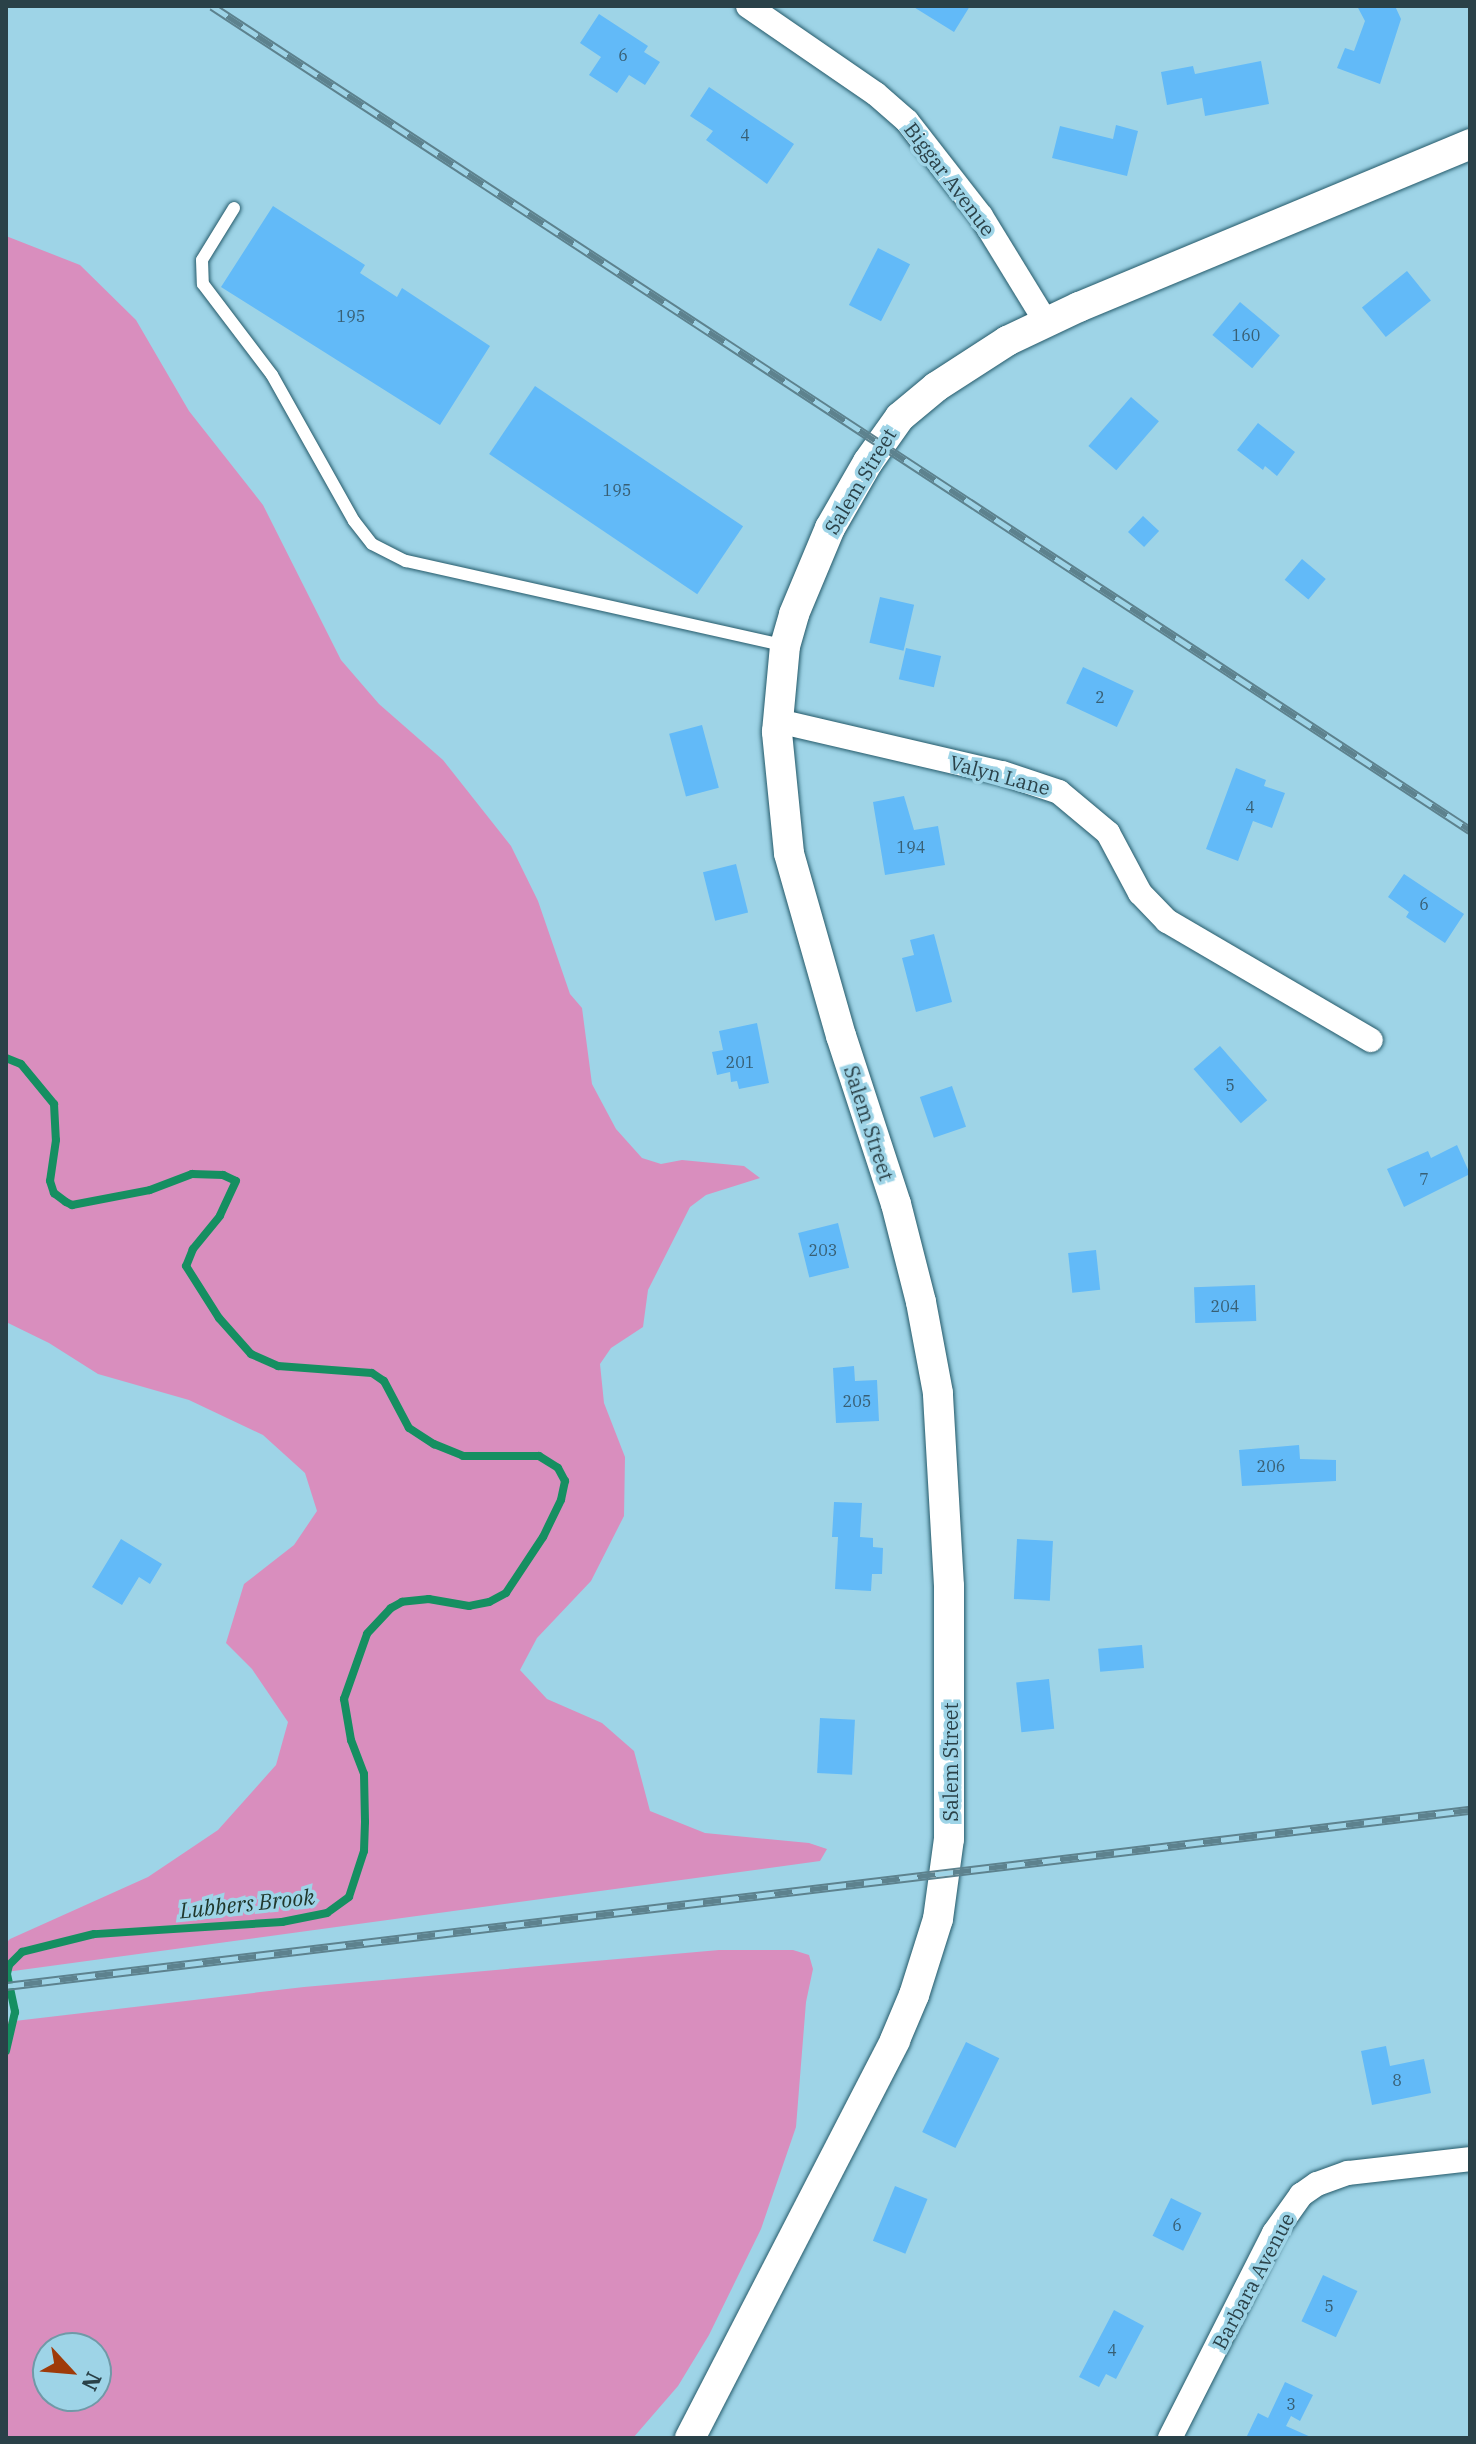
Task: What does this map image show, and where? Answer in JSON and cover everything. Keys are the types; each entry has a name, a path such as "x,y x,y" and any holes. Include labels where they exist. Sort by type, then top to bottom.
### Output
{"street":[{"name":"Biggar Avenue","path":"748,6 876,94 907,121 981,216 1046,322"},
{"name":"Salem Street","path":"690,2438 895,2040 914,1995 938,1919 949,1839 949,1586 938,1393 921,1302 896,1204 799,895 784,815 778,721 785,646 805,583 830,528 891,428 936,387 1007,341 1046,322 1470,144"},
{"name":"Valyn Lane","path":"778,721 1002,773 1059,792 1079,804 1108,833 1140,893 1167,921 1371,1040"},
{"name":"Barbara Avenue","path":"1170,2438 1274,2233 1301,2195 1348,2173 1470,2159"}],"lane":[{"path":"234,208 202,260 203,284 272,375 354,521 372,544 406,561 785,646"}],"shaded area":[{"path":"6,236 80,265 136,320 189,411 263,505 341,660 379,704 443,760 511,846 538,901 570,994 582,1008 592,1084 616,1129 642,1158 661,1164 682,1160 744,1166 760,1178 706,1195 690,1207 648,1290 643,1327 611,1348 600,1364 604,1403 625,1457 624,1516 591,1581 537,1638 520,1670 547,1699 602,1723 634,1751 650,1811 705,1833 809,1843 827,1849 820,1861 6,1972 6,1943 10,1939 148,1877 218,1830 276,1765 288,1722 252,1669 226,1643 244,1584 294,1545 317,1511 305,1473 263,1435 189,1400 98,1374 49,1343 6,1322"},
{"path":"719,1950 793,1950 809,1955 813,1969 806,2002 796,2127 761,2229 709,2335 678,2386 633,2438 6,2438 6,2022 304,1987"}],"building":[{"path":"912,6 970,6 954,32"},
{"path":"1357,6 1395,6 1401,19 1380,84 1337,68 1345,48 1354,51 1365,21"},
{"path":"599,14 648,46 644,52 660,62 645,85 629,75 617,93 589,75 601,57 580,43"},
{"path":"1261,61 1269,104 1205,116 1202,98 1167,105 1161,72 1193,66 1195,74"},
{"path":"709,87 794,144 767,184 706,140 713,131 690,116"},
{"path":"1116,125 1138,131 1127,176 1052,158 1060,126 1113,139"},
{"path":"273,206 365,265 360,273 397,297 402,288 490,346 440,425 221,287"},
{"path":"878,248 910,264 881,321 849,305"},
{"path":"1407,271 1431,301 1386,337 1362,308"},
{"path":"1240,302 1280,335 1252,368 1212,335"},
{"path":"535,386 743,526 697,594 489,454"},
{"path":"1131,397 1159,421 1116,470 1088,446"},
{"path":"1258,423 1295,452 1277,476 1265,466 1263,470 1237,450"},
{"path":"1143,516 1159,531 1144,547 1128,532"},
{"path":"1302,559 1326,579 1308,600 1285,580"},
{"path":"880,597 914,605 904,651 869,643"},
{"path":"906,648 941,656 934,687 899,679"},
{"path":"1083,667 1134,691 1117,727 1066,703"},
{"path":"702,725 719,788 686,797 669,734"},
{"path":"1236,768 1266,780 1264,786 1285,793 1272,828 1253,821 1238,861 1206,849"},
{"path":"904,796 914,830 938,826 945,865 885,875 873,802"},
{"path":"736,864 748,913 715,921 703,872"},
{"path":"1404,874 1464,914 1445,943 1406,917 1409,912 1388,897"},
{"path":"934,934 952,1002 916,1012 902,958 914,955 910,940"},
{"path":"757,1023 769,1083 739,1089 737,1081 731,1082 730,1072 717,1075 712,1052 723,1050 719,1031"},
{"path":"1220,1046 1267,1100 1241,1123 1194,1069"},
{"path":"952,1086 966,1127 934,1138 920,1097"},
{"path":"1457,1145 1470,1174 1404,1207 1387,1169 1428,1151 1431,1158"},
{"path":"838,1223 849,1268 809,1278 798,1233"},
{"path":"1096,1250 1100,1290 1072,1293 1068,1253"},
{"path":"1255,1285 1256,1321 1195,1323 1194,1287"},
{"path":"854,1366 855,1381 877,1380 879,1421 836,1423 833,1368"},
{"path":"1299,1445 1300,1459 1336,1460 1336,1481 1242,1486 1239,1450"},
{"path":"834,1502 862,1503 860,1537 873,1538 873,1547 883,1548 882,1574 872,1574 871,1591 835,1589 838,1537 832,1537"},
{"path":"121,1539 162,1564 150,1584 139,1577 122,1605 92,1587"},
{"path":"1017,1539 1053,1541 1050,1601 1014,1599"},
{"path":"1142,1645 1144,1668 1100,1672 1098,1649"},
{"path":"1049,1679 1054,1729 1021,1732 1016,1682"},
{"path":"820,1718 855,1720 852,1775 817,1773"},
{"path":"966,2042 999,2058 955,2148 922,2132"},
{"path":"1386,2046 1390,2066 1424,2059 1431,2093 1372,2105 1361,2051"},
{"path":"895,2186 927,2199 905,2254 873,2241"},
{"path":"1171,2198 1202,2213 1183,2251 1153,2236"},
{"path":"1323,2275 1357,2291 1336,2337 1301,2321"},
{"path":"1114,2310 1144,2326 1116,2379 1106,2374 1099,2387 1079,2377"},
{"path":"1285,2382 1313,2395 1300,2421 1291,2416 1286,2426 1313,2438 1246,2438 1258,2413 1268,2418"}],"waterway":[{"name":"Lubbers Brook","path":"6,1058 21,1064 54,1104 56,1140 50,1181 54,1193 66,1202 72,1205 150,1190 192,1174 223,1175 236,1181 220,1216 193,1249 186,1266 219,1318 251,1354 278,1366 372,1373 384,1381 409,1428 434,1444 463,1456 539,1456 558,1468 565,1481 561,1500 543,1537 506,1593 489,1602 469,1606 429,1599 402,1602 391,1608 367,1634 344,1699 351,1740 364,1774 364,1851 349,1897 327,1913 282,1922 94,1934 22,1952 9,1965 7,1974 15,2012 6,2051"}],"railway":[{"path":"212,6 1470,830"},
{"path":"6,1986 1470,1810"}]}
